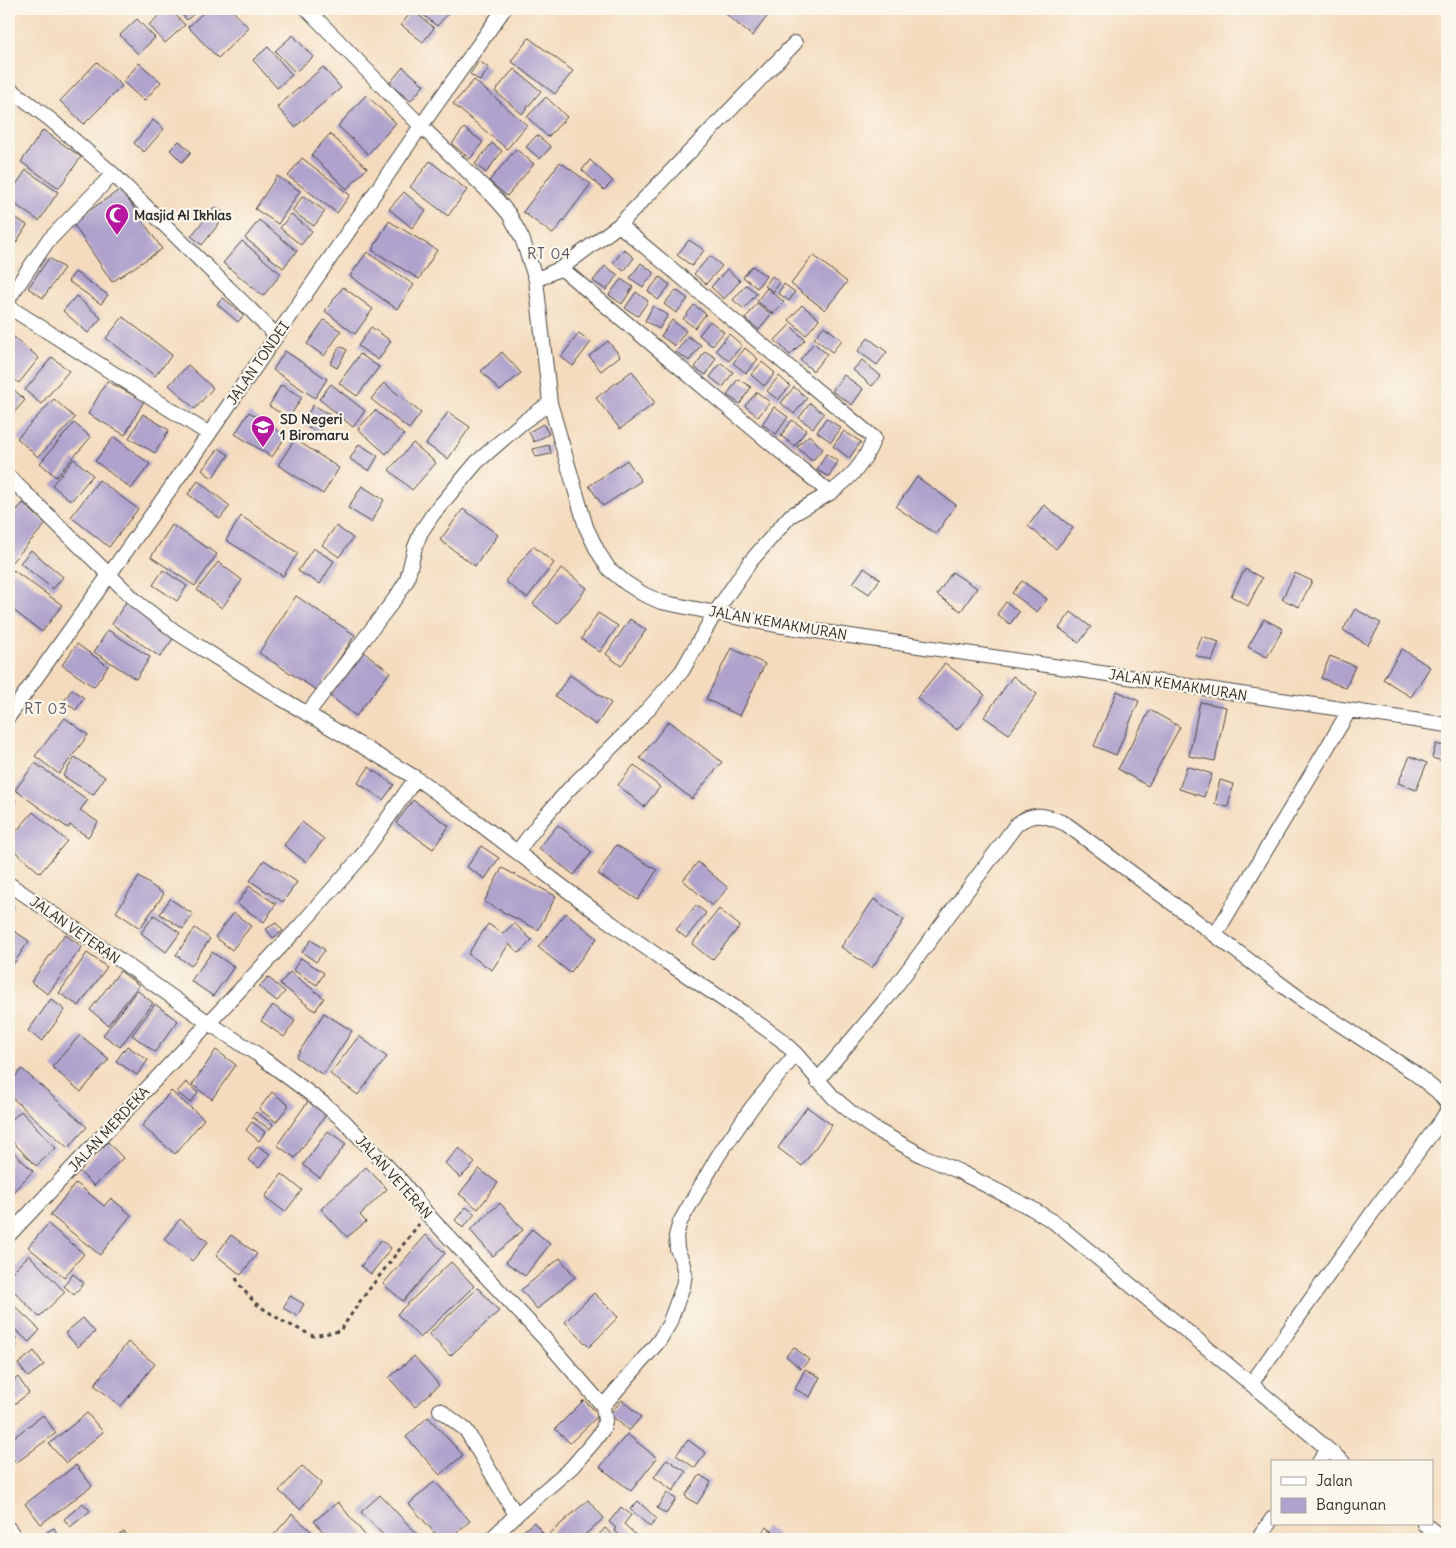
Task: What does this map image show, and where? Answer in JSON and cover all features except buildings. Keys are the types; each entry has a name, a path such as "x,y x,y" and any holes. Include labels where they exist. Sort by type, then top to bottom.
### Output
{"street":[{"name":"JALAN KEMAKMURAN","path":"307,9 509,214 522,238 536,280 550,403 586,527 609,569 643,594 661,602 776,625 1447,725"},
{"name":"JALAN TONDEI","path":"9,716 209,434 504,9"},
{"path":"536,280 561,268 619,225 795,44"},
{"path":"9,88 51,120 113,174 277,336"},
{"path":"9,298 46,242 113,174"},
{"path":"517,852 569,789 633,726 682,671 715,613 750,562 790,516 848,481 869,453 874,438 619,225"},
{"path":"561,268 830,493"},
{"path":"9,307 209,434"},
{"path":"307,714 397,596 407,580 415,547 421,532 433,514 477,462 523,422 550,403"},
{"path":"9,477 138,603 176,632 224,664 416,778 600,915 780,1039 796,1054 833,1098 853,1114 880,1132 923,1156 958,1171 1031,1208 1054,1222 1341,1460"},
{"path":"1215,935 1349,711"},
{"name":"JALAN MERDEKA","path":"9,1235 300,926 360,858 416,778"},
{"path":"817,1081 886,998 1016,825 1025,818 1036,815 1050,817 1066,824 1298,997 1414,1072 1447,1102 1447,1111 1441,1121 1372,1213 1251,1384"},
{"name":"JALAN VETERAN","path":"9,884 209,1023 257,1054 344,1121 403,1183 427,1214 508,1298 603,1406"},
{"path":"495,1538 516,1515 572,1467 595,1440 603,1429 605,1421 603,1406 659,1341 669,1324 683,1286 685,1274 677,1249 676,1236 680,1222 724,1148 752,1107 796,1054"},
{"path":"440,1410 466,1430 516,1515"},
{"path":"1320,1460 1328,1450"},
{"path":"1258,1539 1271,1520"},
{"path":"1427,1526 1444,1539"},
{"path":"9,1528 16,1539"}],"path":[{"path":"236,1278 255,1303 313,1336 340,1331 361,1300 427,1214"}],"place":[{"name":"Masjid Al Ikhlas","path":"117,236"},
{"name":"SD Negeri 1 Biromaru","path":"263,448"}],"district":[{"name":"RT 04","path":"549,253"},
{"name":"RT 03","path":"46,708"}]}
